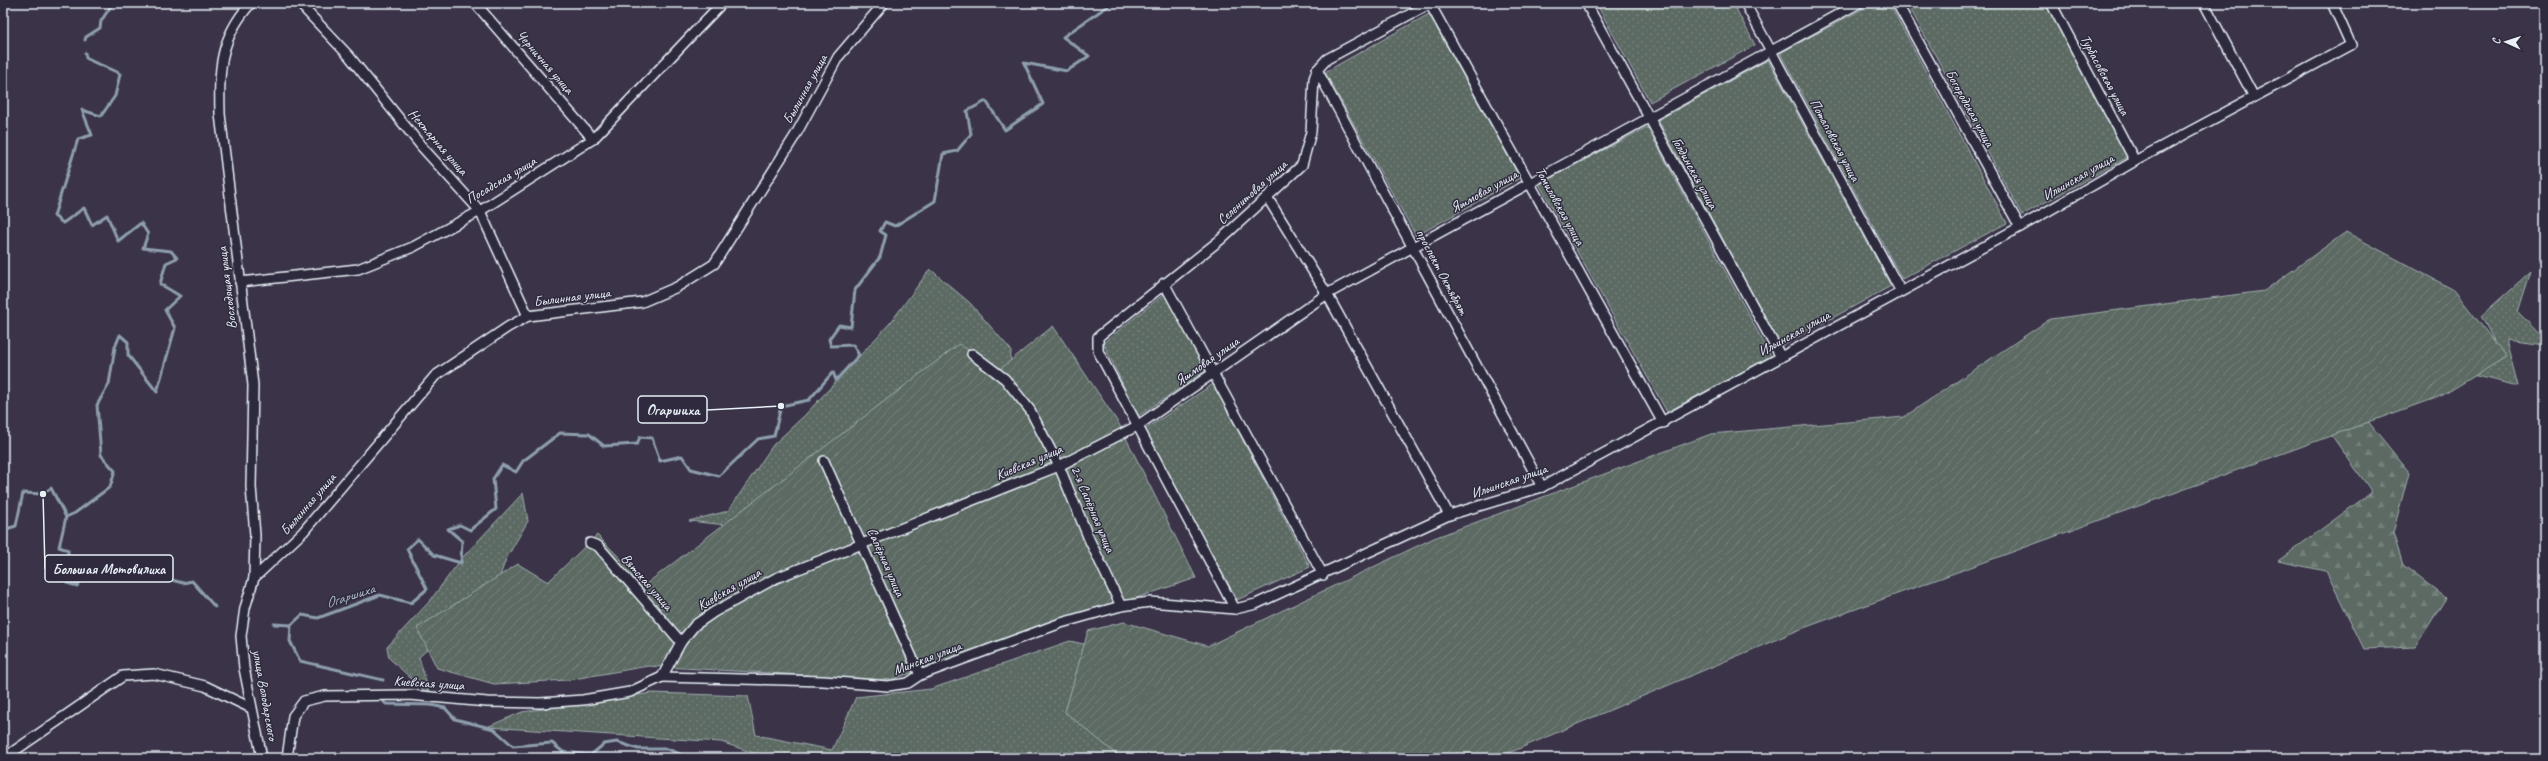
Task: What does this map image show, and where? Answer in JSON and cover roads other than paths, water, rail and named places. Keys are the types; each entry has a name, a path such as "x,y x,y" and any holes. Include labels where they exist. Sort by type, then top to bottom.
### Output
{"street":[{"name":"Восходящая улица","path":"251,3 232,31 220,62 220,114 253,385 251,487 255,535 254,578"},
{"name":"Нектарная улица","path":"299,3 349,56 422,147 480,211 528,316"},
{"name":"Черничная улица","path":"475,3 594,139"},
{"name":"Посадская улица","path":"240,282 358,269 413,247 480,211 594,139 722,3"},
{"name":"Былинная улица","path":"254,578 303,532 435,376 508,327 528,316 642,302 677,287 714,264 795,136 838,57 884,3"},
{"path":"1317,70 1328,59 1431,3"},
{"name":"Томиловская улица","path":"1431,3 1663,423"},
{"name":"Голдинская улица","path":"1586,3 1647,117 1781,357"},
{"name":"Потаповская улица","path":"1745,3 1900,290"},
{"name":"Яшмовая улица","path":"1137,426 1327,294 1647,117 1859,3"},
{"name":"Богородская улица","path":"1897,3 2020,227"},
{"name":"Турбасовская улица","path":"2051,3 2135,161"},
{"path":"2204,3 2254,97"},
{"name":"Ильинская улица","path":"1235,609 1256,604 1323,575 1449,515 1542,487 1663,423 1900,290 2020,227 2135,161 2351,45 2332,3"},
{"name":"Селенитовая улица","path":"1137,426 1098,351 1098,337 1220,240 1302,165 1310,139 1314,79 1317,70"},
{"name":"проспект Октябрят","path":"1317,70 1542,487"},
{"path":"1267,197 1327,294 1449,515"},
{"path":"1164,283 1323,575"},
{"name":"2-я Сапёрная улица","path":"972,354 1005,379 1030,410 1059,466 1089,539 1121,606"},
{"path":"1137,426 1235,609"},
{"name":"Киевская улица","path":"287,758 293,716 304,701 325,696 409,694 487,702 540,703 583,700 630,692 662,677 681,642 695,625 714,612 776,578 1059,466 1137,426"},
{"name":"Сапёрная улица","path":"824,461 920,675"},
{"name":"Вятская улица","path":"590,543 598,546 681,642"},
{"name":"улица Володарского","path":"254,578 245,608 242,636 244,668 262,758"},
{"name":"Минская улица","path":"662,677 823,681 888,686 908,683 920,675 1061,623 1121,606 1150,602 1235,609"},
{"path":"5,756 91,696 123,676 154,674 205,686 251,708"}],"waterway":[{"path":"85,40 86,37 100,28 101,21 113,3"},
{"name":"Огаршиха","path":"274,624 291,625 302,615 318,618 380,595 411,603 427,589 407,549 418,539 434,555 461,563 462,541 448,529 460,525 470,530 496,509 493,479 502,465 516,472 523,461 560,433 589,434 604,446 637,444 640,437 652,438 660,461 682,456 691,469 719,476 758,439 774,436 781,406 809,400 833,372 836,380 859,355 853,345 831,346 829,339 839,325 851,327 855,290 880,257 886,235 880,231 885,222 895,226 935,201 943,154 957,151 971,134 967,111 986,101 1005,130 1043,104 1024,63 1067,71 1089,56 1063,37 1112,3"},
{"path":"66,517 75,513 110,487 115,471 101,455 97,405 109,384 115,347 120,335 128,342 128,355 157,392 175,328 165,310 180,296 160,284 166,263 177,258 171,251 143,248 148,234 141,223 118,241 107,215 92,225 84,208 63,223 54,216 78,139 92,135 82,110 101,116 115,96 120,74 86,58 85,53"},
{"path":"3,530 16,526 23,493 43,494 51,488 66,517"},
{"name":"Огаршиха","path":"66,517 59,547 68,550 67,583 77,586 84,578 88,576 103,571 114,570 118,557 127,562 140,558 138,571 183,583 192,581 215,607"},
{"path":"291,625 290,641 300,661 383,680"},
{"path":"382,700 386,704 431,705 445,708 455,719 494,729 513,746 552,743 563,752 591,755 604,744 617,742 638,749 668,749 689,758"}],"place":[{"name":"Огаршиха","path":"781,406"},
{"name":"Большая Мотовилиха","path":"43,494"}]}
